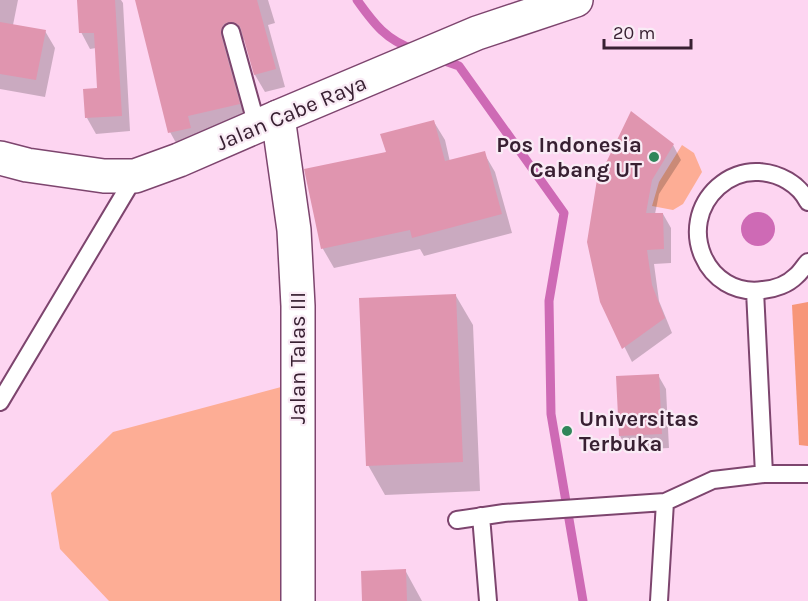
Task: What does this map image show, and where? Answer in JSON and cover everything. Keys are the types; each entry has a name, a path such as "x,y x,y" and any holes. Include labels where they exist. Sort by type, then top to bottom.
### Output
{"main road":[{"name":"Jalan Cabe Raya","path":"0,158 27,165 104,176 135,176 179,160 477,33 560,3"},
{"name":"Jalan Talas III","path":"268,121 294,230 297,266 298,601"}],"lane":[{"path":"231,32 268,121"},
{"path":"808,202 792,183 780,177 754,172 739,175 725,181 711,194 701,209 697,228 699,246 706,264 718,278 735,287 755,291 775,289 795,277 808,262"},
{"path":"0,402 135,176"},
{"path":"755,291 765,474"},
{"path":"457,520 504,513 665,502 713,480 765,474 808,474"},
{"path":"659,601 665,502"},
{"path":"481,516 488,601"}],"shaded area":[{"path":"682,145 694,153 702,172 683,204 673,210 652,206 659,182"},
{"path":"758,212 770,217 775,229 770,241 758,246 746,241 741,229 746,217"},
{"path":"808,302 808,446 799,445 792,305"},
{"path":"296,383 292,601 109,601 60,549 51,493 113,432"}],"building":[{"path":"77,0 115,0 122,116 85,118 83,89 97,88 94,33 79,33"},
{"path":"135,0 257,0 276,69 254,75 239,25 233,22 224,24 221,35 240,104 188,116 191,128 168,133"},
{"path":"0,22 46,30 36,80 0,74"},
{"path":"631,111 674,144 652,180 646,213 663,213 664,249 647,250 652,285 665,318 622,349 600,302 587,242 599,167 604,167"},
{"path":"434,120 445,161 485,151 502,214 412,238 410,230 321,249 304,169 386,152 380,134"},
{"path":"456,294 463,462 366,466 359,298"},
{"path":"659,374 662,434 619,436 616,376"},
{"path":"406,569 407,601 362,601 361,571"}],"waterway":[{"path":"357,0 369,17 388,36 415,50"},
{"path":"439,59 459,66 564,213 549,301 551,414 583,601"}],"place":[{"name":"Pos Indonesia Cabang UT","path":"654,157"},
{"name":"Universitas Terbuka","path":"567,431"}]}
